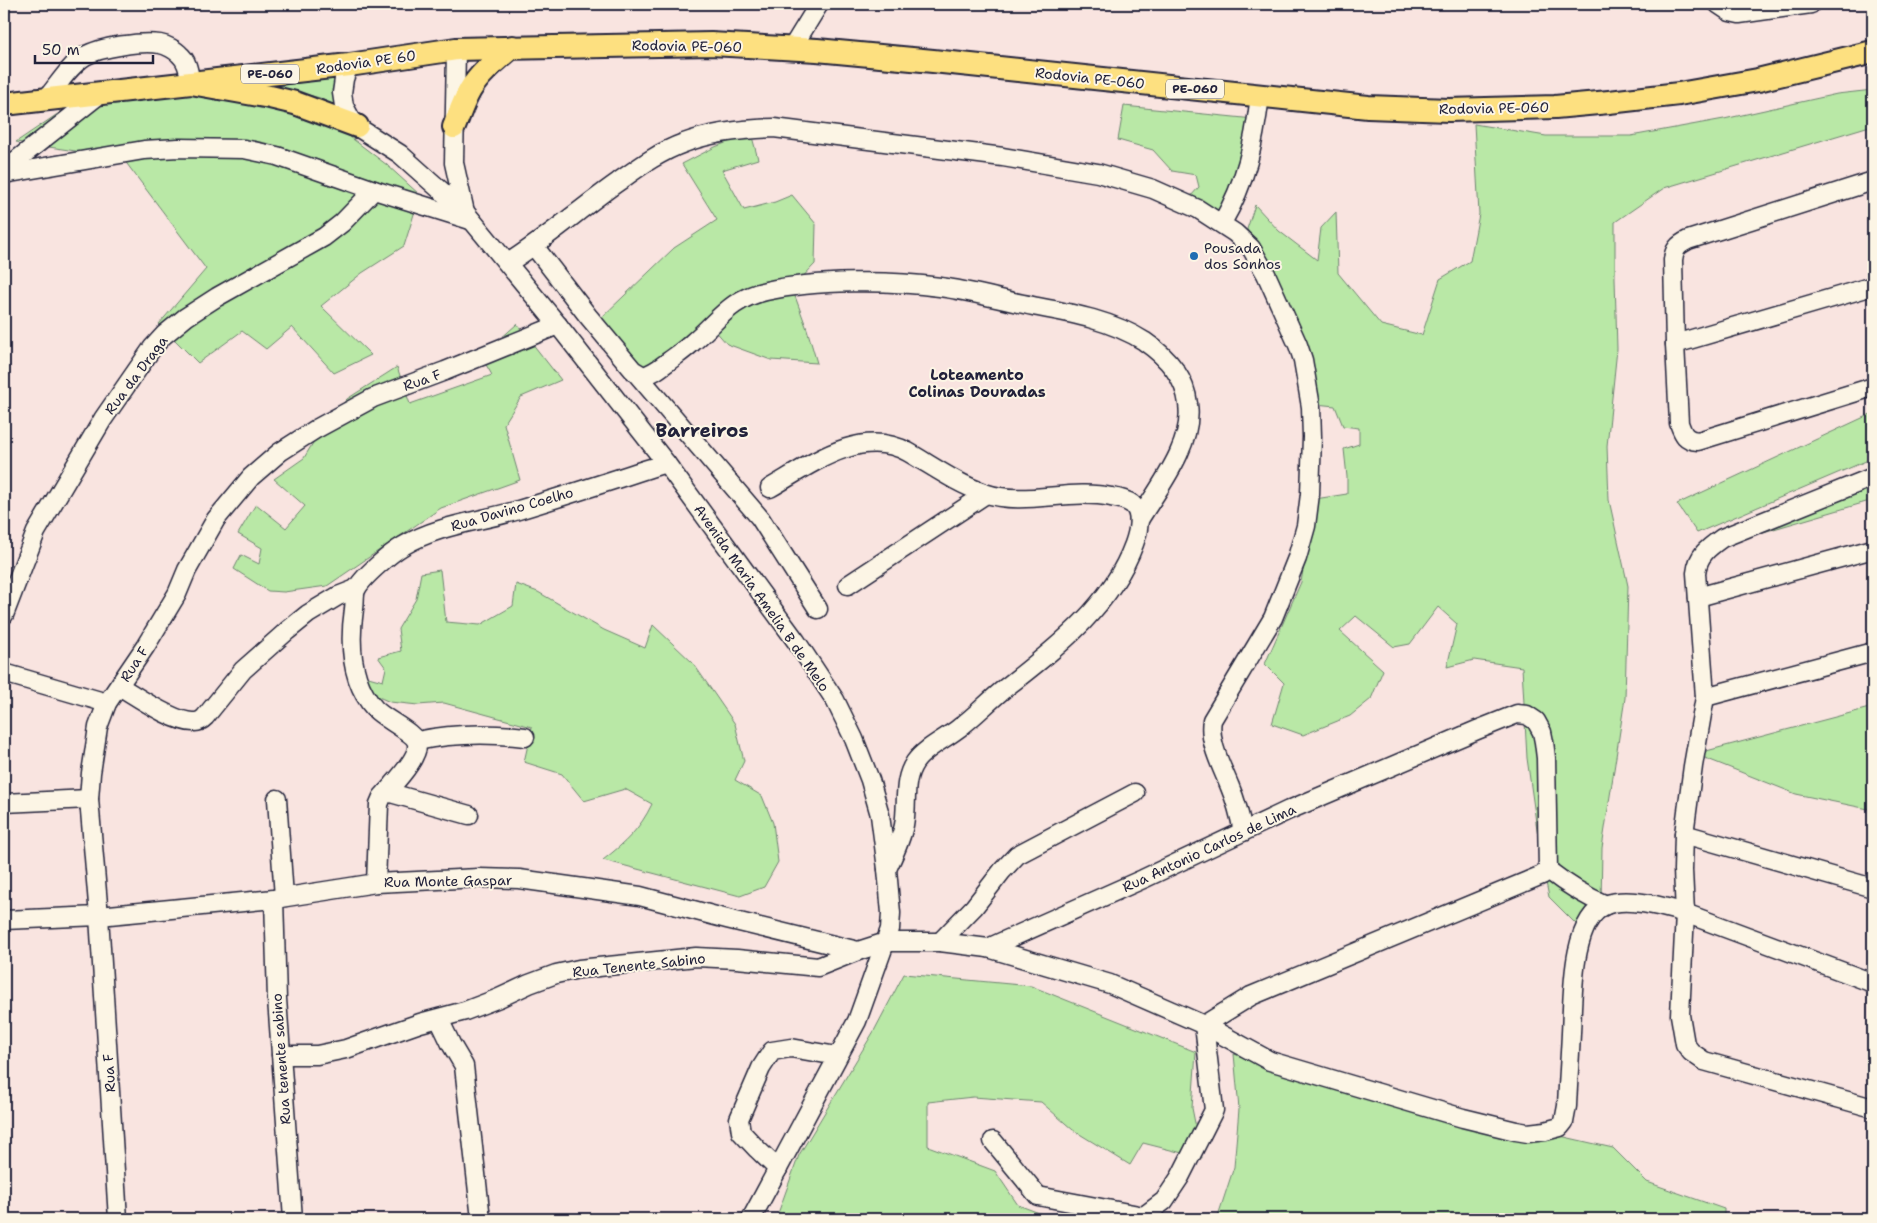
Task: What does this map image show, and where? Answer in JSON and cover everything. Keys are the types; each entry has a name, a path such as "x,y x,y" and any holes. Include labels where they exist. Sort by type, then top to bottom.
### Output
{"main road":[{"name":"Rodovia PE-060","path":"512,47 711,44 792,48 1368,107 1449,110 1555,107 1679,94 1758,80 1871,54"},
{"name":"Rodovia PE 60","path":"4,104 349,65 456,49 512,47"},
{"path":"454,127 464,102 476,82 493,63 512,47"},
{"path":"191,83 295,103 357,126"}],"street":[{"path":"792,48 819,4"},
{"path":"1718,4 1730,12 1739,14 1811,4"},
{"path":"46,99 75,64 85,56 98,50 143,44 161,44 182,56 188,69 191,83"},
{"path":"456,49 454,164 469,216"},
{"path":"349,65 344,78 343,99 347,113 357,126"},
{"path":"4,170 100,94"},
{"path":"1222,224 1232,206 1248,164 1255,138 1260,96"},
{"name":"Avenida Maria Amelia B de Melo","path":"357,126 400,154 469,216 558,324 666,463 796,641 835,700 854,739 870,780 880,815 891,913 890,929 857,1021 751,1219"},
{"path":"508,264 650,159 684,143 710,135 766,128 1003,157 1098,173 1153,189 1198,209 1244,241 1258,259 1298,344 1303,360 1311,407 1312,437 1310,494 1306,526 1297,558 1274,618 1212,720 1210,730 1220,764 1236,802 1242,832"},
{"path":"4,174 144,150 178,148 244,150 277,156 374,190 469,216"},
{"path":"1873,181 1711,231 1678,245 1673,254 1679,423 1684,436 1694,441 1723,434 1873,387"},
{"name":"Rua da Draga","path":"4,615 36,532 103,420 153,347 186,317 217,297 324,237 342,223 374,190"},
{"path":"534,246 588,316 760,518 818,609"},
{"path":"636,373 645,376 659,368 694,342 729,307 739,301 765,291 802,286 865,283 940,287 1078,315 1126,332 1143,341 1172,365 1184,388 1189,416 1186,434 1179,453 1139,520"},
{"path":"1675,344 1873,286"},
{"name":"Rua F","path":"118,1219 99,916 89,798 98,727 107,703 145,647 177,594 187,570 216,519 251,477 280,452 316,429 374,398 445,372 558,324"},
{"path":"770,488 835,452 870,443 886,445 907,452 954,480 986,494 1004,498 1084,494 1102,495 1131,503 1137,511 1139,520 1137,536 1130,555 1118,576 1086,619 1059,646 1004,689 959,728 916,760 906,785 904,825 899,844 887,869"},
{"name":"Rua Davino Coelho","path":"356,590 384,559 426,534 457,524 513,512 666,463"},
{"path":"1873,477 1722,538 1711,546 1698,560 1696,573 1705,698 1684,834 1682,870 1685,913 1680,1015 1685,1044 1691,1052 1704,1061 1873,1108"},
{"path":"848,585 986,494"},
{"path":"1698,596 1873,550"},
{"path":"119,686 182,720 194,723 200,721 206,718 243,670 287,631 308,614 338,596 356,590 350,642 354,668 361,688 376,710 393,724 409,732 417,741 415,755 379,804 377,812 378,848 376,883"},
{"path":"1705,698 1873,652"},
{"path":"4,673 107,703"},
{"name":"Rua Antonio Carlos de Lima","path":"988,948 1143,879 1242,832 1512,716 1527,715 1532,717 1539,725 1544,742 1548,870"},
{"path":"417,741 454,735 525,736"},
{"path":"387,792 469,815"},
{"path":"940,942 974,907 1017,855 1135,793"},
{"path":"4,803 89,798"},
{"name":"Rua tenente sabino","path":"277,799 279,898 277,999 293,1219"},
{"path":"1684,834 1873,888"},
{"path":"1204,1026 1251,996 1542,875 1548,870 1590,899 1606,905 1634,902 1657,904 1873,983"},
{"name":"Rua Monte Gaspar","path":"4,920 99,916 279,898 376,883 479,878 519,879 602,889 640,896 858,951"},
{"path":"858,951 886,942 940,942 988,948 1110,984 1204,1026 1270,1061 1410,1103 1528,1133 1552,1130 1560,1127 1564,1122 1573,984 1577,954 1585,928 1591,918 1606,905"},
{"name":"Rua Tenente Sabino","path":"281,1056 329,1053 387,1036 420,1023 439,1019 499,998 556,974 579,969 696,957 737,958 818,966 858,951"},
{"path":"439,1019 464,1066 481,1219"},
{"path":"993,1141 1038,1196 1144,1216 1164,1201 1180,1177 1214,1110 1204,1026"},
{"path":"778,1169 741,1132 739,1119 761,1068 772,1051 782,1049 791,1048 837,1056"}],"green space":[{"path":"336,78 332,90 340,109 320,98 275,86"},
{"path":"1873,90 1873,125 1664,188 1615,222 1617,349 1607,446 1609,500 1628,586 1625,698 1602,848 1601,904 1577,925 1549,897 1541,858 1527,758 1522,667 1474,660 1447,667 1457,624 1438,607 1410,644 1394,647 1356,616 1340,631 1383,670 1371,699 1350,716 1303,735 1272,724 1284,683 1265,664 1301,582 1315,499 1347,494 1344,449 1359,444 1359,428 1343,426 1335,406 1316,404 1284,309 1247,229 1255,205 1279,231 1317,260 1321,228 1336,212 1338,273 1381,325 1422,335 1440,279 1470,261 1479,214 1474,124 1546,136 1631,136 1724,119 1837,94"},
{"path":"185,92 309,115 337,127 387,165 420,195 404,246 362,273 321,306 371,355 334,373 292,327 266,349 242,331 198,363 159,324 206,269 115,148 82,152 16,142 62,111"},
{"path":"1124,106 1254,119 1230,203 1218,210 1190,197 1199,187 1196,175 1172,171 1153,150 1118,140"},
{"path":"751,133 758,159 722,170 744,210 775,202 792,195 816,224 815,264 792,288 817,363 771,360 727,344 707,321 642,372 599,320 674,248 717,220 682,164 715,147"},
{"path":"517,324 561,380 521,397 504,424 520,480 441,508 327,586 284,592 268,591 234,569 241,555 259,564 262,548 238,534 256,504 286,528 305,506 274,479 304,458 323,426 347,399 397,367 410,404 492,375 481,356"},
{"path":"1873,413 1873,458 1697,533 1677,504"},
{"path":"1873,474 1873,500 1719,545"},
{"path":"440,570 446,622 480,625 513,606 516,584 538,592 604,630 645,648 653,625 693,663 735,724 744,761 735,780 762,796 773,823 778,862 764,887 740,896 603,860 631,835 652,804 625,789 584,801 562,774 524,762 532,727 444,703 418,705 390,702 374,695 361,675 383,681 386,668 378,657 401,651 398,629 416,599 421,573"},
{"path":"1873,707 1873,810 1796,794 1695,754"},
{"path":"904,974 1031,986 1196,1052 1192,1108 1202,1158 1143,1143 1130,1165 1073,1130 1041,1102 973,1097 928,1102 928,1146 995,1171 1018,1205 1055,1219 776,1219 799,1155 874,1031"},
{"path":"1234,1054 1379,1103 1547,1133 1613,1148 1647,1182 1724,1209 1724,1219 1217,1219 1234,1167 1239,1109"}],"place":[{"name":"Pousada dos Sonhos","path":"1194,256"}],"district":[{"name":"Loteamento Colinas Douradas","path":"977,384"},
{"name":"Barreiros","path":"702,430"}]}
